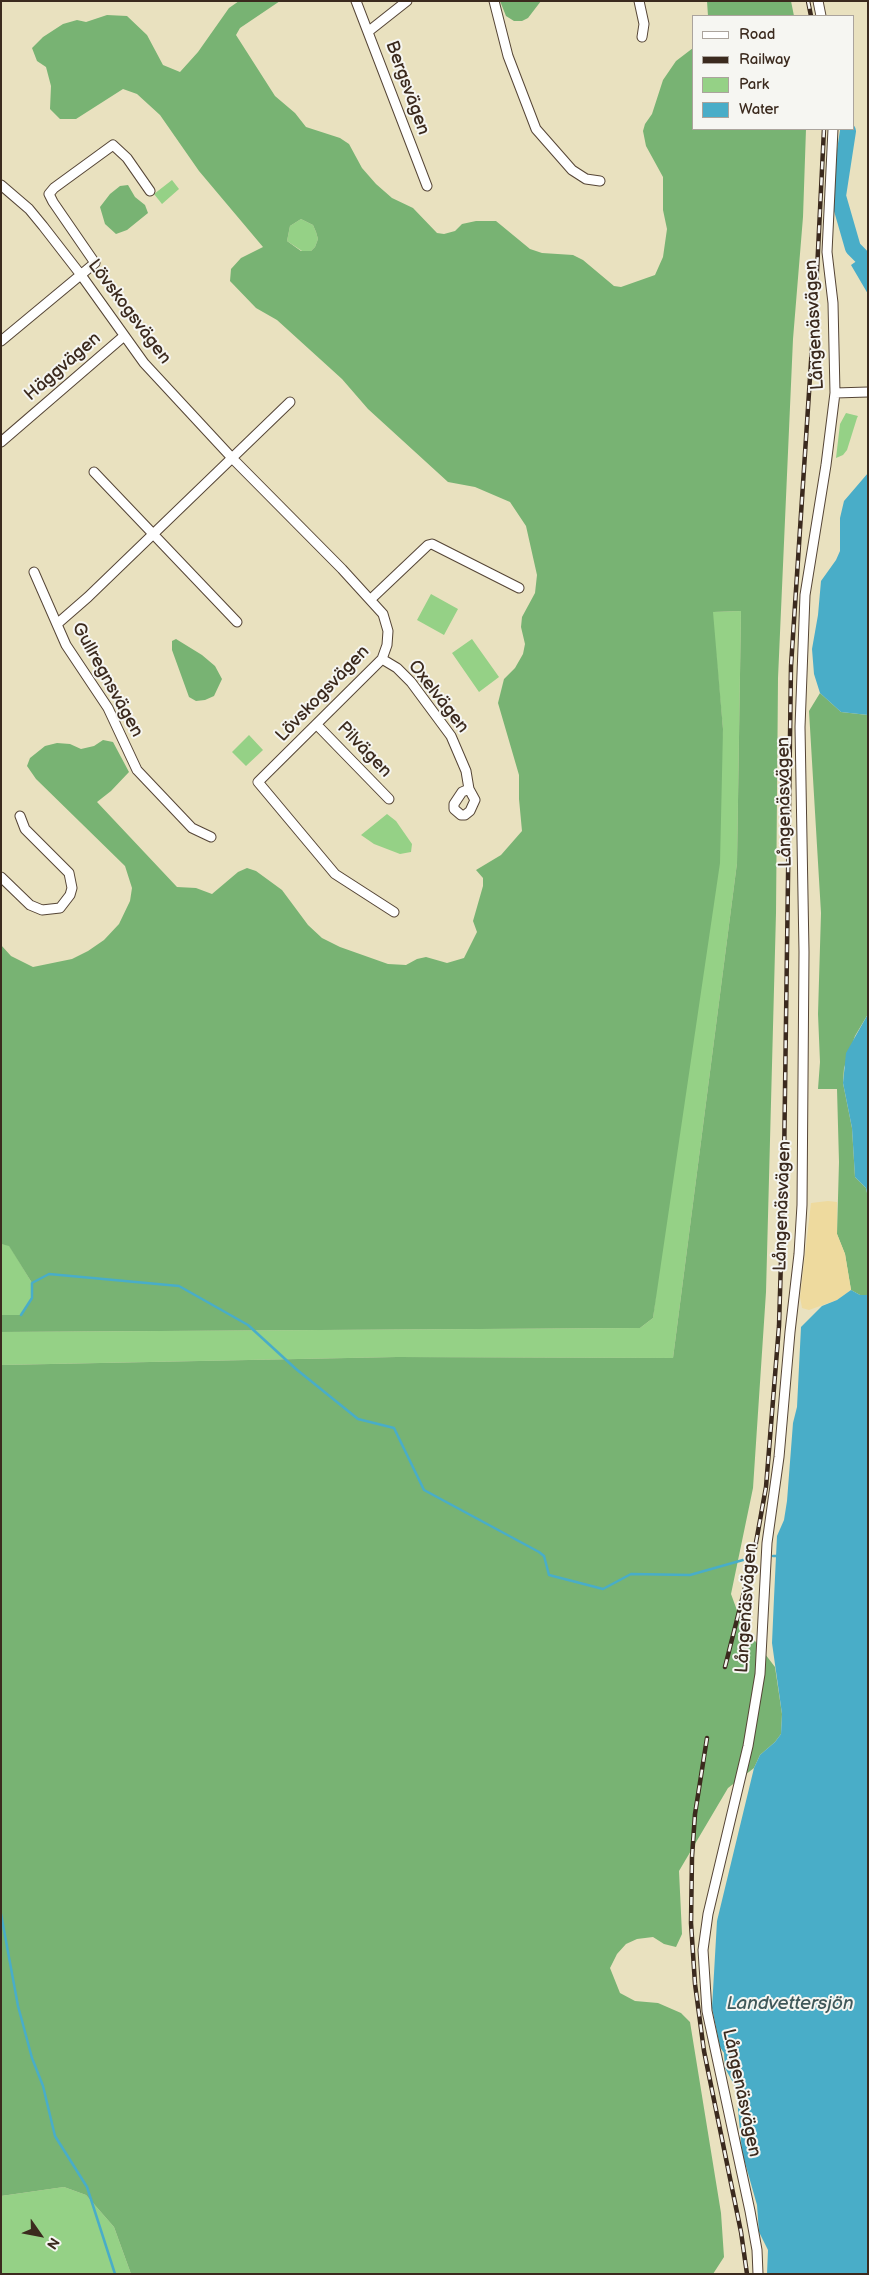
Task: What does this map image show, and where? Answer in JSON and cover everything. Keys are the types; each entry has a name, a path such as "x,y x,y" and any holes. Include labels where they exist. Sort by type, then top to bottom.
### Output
{"street":[{"name":"Bergsvägen","path":"356,1 427,186"},
{"path":"369,31 407,1"},
{"path":"494,1 508,56 536,129 572,170 586,179 600,181"},
{"path":"640,1 644,24 642,37"},
{"path":"818,1 821,15"},
{"name":"Långenäsvägen","path":"758,2274 757,2250 750,2211 707,2011 703,1950 708,1914 748,1746 760,1674 767,1542 780,1457 790,1332 799,1254 802,1205 804,1065 804,904 800,727 803,627 809,563 826,465 835,393 833,303 827,252 833,130"},
{"path":"1,341 95,263 53,202 50,194 54,188 113,145 127,158 150,191"},
{"name":"Lövskogsvägen","path":"1,185 29,209 81,275 144,363 233,459 384,614 387,624 387,645 382,659 258,782 334,874 394,912"},
{"name":"Häggvägen","path":"1,442 124,336"},
{"path":"835,393 868,392"},
{"path":"233,459 290,402"},
{"name":"Gullregnsvägen","path":"57,624 88,597 152,534 233,459"},
{"path":"94,472 237,622"},
{"path":"371,599 428,545 432,544 519,588"},
{"name":"Gullregnsvägen","path":"34,572 66,645 108,708 137,770 192,828 211,837"},
{"name":"Oxelvägen","path":"382,659 397,668 410,682 451,736 466,771 469,789"},
{"name":"Pilvägen","path":"316,724 389,799"},
{"path":"1,877 30,905 42,910 60,908 67,901 72,888 68,873 25,829 20,816"}],"green space":[{"path":"239,1 280,1 240,28 236,35 275,96 295,113 306,127 340,138 349,144 362,168 376,184 392,198 413,208 437,233 444,234 455,231 462,224 476,221 496,221 530,249 542,253 573,255 583,260 614,286 621,287 655,275 663,257 667,229 663,210 663,177 646,146 643,131 645,124 652,114 663,80 676,61 692,49 692,130 806,130 803,217 793,339 778,678 776,913 766,1292 753,1488 731,1594 742,1624 775,1667 782,1714 781,1734 760,1755 754,1768 728,1788 679,1871 682,1934 676,1947 664,1944 653,1937 637,1939 626,1944 617,1954 610,1968 620,1993 635,2001 658,2003 681,2013 690,2022 721,2213 724,2257 713,2274 131,2274 114,2227 86,2195 64,2187 1,2196 1,1365 397,1357 673,1358 737,863 741,611 713,612 723,729 720,863 653,1318 640,1328 1,1332 1,1315 21,1315 32,1298 32,1283 9,1246 1,1244 1,945 11,956 33,967 72,959 104,940 119,924 130,901 132,888 125,866 36,779 27,766 30,758 45,746 57,743 70,744 81,749 94,746 103,740 113,742 129,772 111,791 97,802 177,887 196,888 212,894 238,872 247,868 256,871 282,890 308,925 322,938 340,947 388,964 406,965 426,957 447,963 464,958 477,932 473,921 483,886 483,878 476,870 501,855 522,831 519,775 498,703 504,679 515,668 523,654 525,644 521,627 522,617 535,593 537,575 526,526 510,502 475,487 448,482 368,409 342,379 277,320 256,308 230,281 231,269 241,258 263,247 199,171 160,115 137,94 123,89 76,119 60,119 50,109 51,86 46,67 37,61 32,48 43,37 63,24 77,20 86,22 107,15 127,16 147,35 163,65 180,72 198,52 229,8","holes":["301,219 313,225 318,239 311,251 301,251 287,241 290,226"]},
{"path":"500,1 541,1 528,18 522,21 514,21 506,16"},
{"path":"707,1 791,1 794,15 708,15"},
{"path":"172,180 179,189 162,204 154,194"},
{"path":"128,185 135,197 145,205 148,213 127,230 116,234 105,224 100,207 110,194 120,186"},
{"path":"301,219 313,225 316,232 318,239 311,251 302,251 287,241 290,226"},
{"path":"846,413 858,416 847,450 843,455 836,458 840,424"},
{"path":"431,594 458,609 444,635 417,620"},
{"path":"741,611 737,863 673,1358 397,1357 1,1365 1,1332 640,1328 653,1318 723,729 712,612"},
{"path":"176,639 202,655 215,666 222,679 214,696 196,701 189,697 172,650 172,641"},
{"path":"472,639 499,677 479,692 452,653"},
{"path":"820,693 841,712 868,715 868,1014 855,1036 844,1068 843,1083 852,1128 855,1177 866,1188 868,1198 868,1295 860,1295 851,1290 845,1254 837,1234 839,1162 837,1089 818,1089 820,1062 818,1014 821,913 809,711"},
{"path":"249,735 263,750 246,766 232,752"},
{"path":"387,814 396,821 412,844 411,852 400,854 374,844 361,835"},
{"path":"1,1244 9,1245 32,1283 32,1298 21,1315 1,1315"},
{"path":"64,2187 86,2195 114,2227 131,2274 1,2274 1,2196"}],"sand":[{"path":"837,1202 837,1234 845,1254 851,1290 837,1300 809,1310 802,1308 800,1297 811,1203"}],"water":[{"path":"868,253 868,294 851,265"},
{"path":"868,473 868,715 841,712 820,693 814,674 812,649 821,581 840,551 840,518 844,501"},
{"path":"868,1014 868,1198 866,1188 855,1177 852,1128 843,1083 846,1053"},
{"name":"Landvettersjön","path":"851,1290 860,1295 868,1295 868,2274 767,2274 768,2250 759,2232 757,2205 742,2152 736,2088 725,2068 724,2053 720,2047 712,2008 717,1921 754,1768 760,1755 781,1734 782,1714 772,1643 777,1536 784,1520 787,1501 793,1423 797,1407 801,1327 822,1306 837,1300"}],"waterway":[{"path":"848,131 838,196 853,248 868,263"},
{"path":"21,1315 32,1298 32,1283 49,1274 179,1286 248,1325 296,1369 358,1419 394,1428 424,1490 539,1552 544,1556 549,1575 603,1589 631,1574 690,1575 743,1560"},
{"path":"1,1914 18,2006 32,2058 43,2086 55,2136 87,2187 115,2274"}],"railway":[{"path":"808,1 811,15"},
{"path":"725,1667 755,1548 766,1487 779,1326 784,1162 791,666 817,271 824,130"},
{"path":"707,1738 695,1814 692,1857 691,1923 695,1984 704,2051 741,2232 747,2274"}]}
